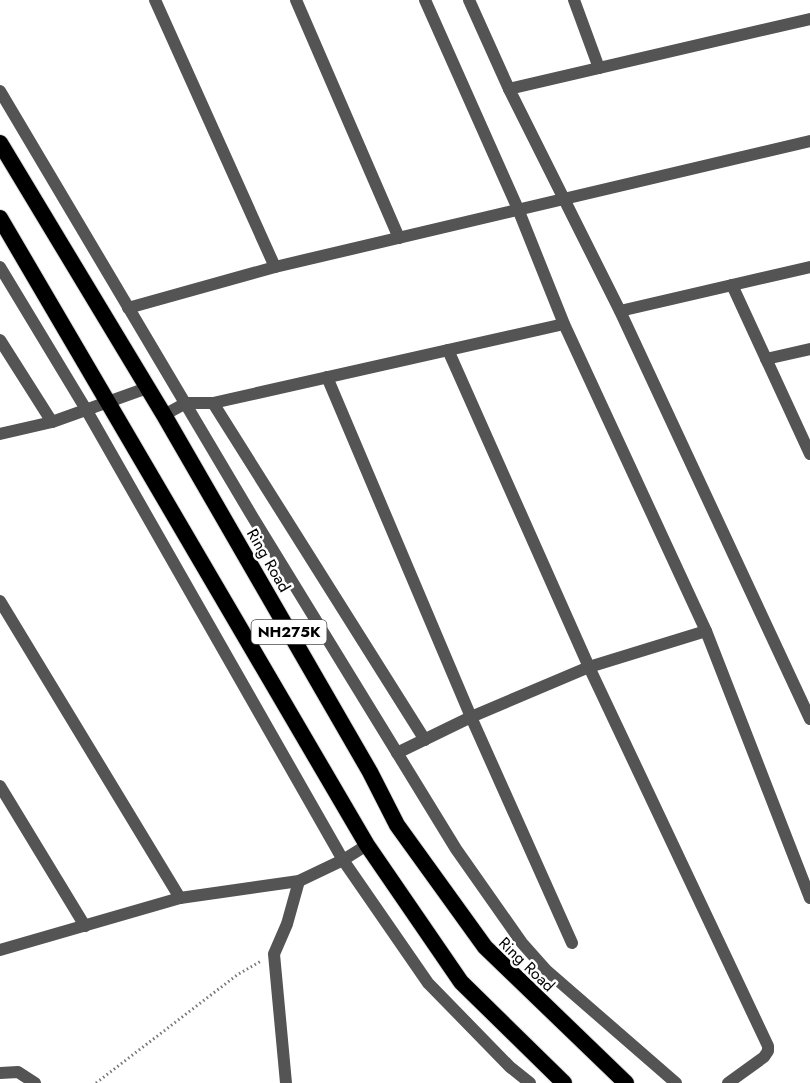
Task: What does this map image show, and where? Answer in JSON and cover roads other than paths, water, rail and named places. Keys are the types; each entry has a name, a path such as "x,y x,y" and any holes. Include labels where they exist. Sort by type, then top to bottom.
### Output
{"highway":[{"name":"Ring Road","path":"0,143 164,415 370,772 397,825 485,947 626,1083"},
{"name":"NH275K","path":"0,219 110,402 367,845 461,982 564,1083"}],"street":[{"path":"155,0 275,267"},
{"path":"296,0 399,238"},
{"path":"425,0 518,209 564,324 706,631 810,898"},
{"path":"469,0 509,90 620,311 810,719"},
{"path":"574,0 599,68"},
{"path":"509,90 810,19"},
{"path":"0,91 128,308 456,849 522,943 546,970 676,1083"},
{"path":"128,308 275,267 810,141"},
{"path":"0,267 87,411 344,860 428,983 510,1067 530,1083"},
{"path":"620,311 810,267"},
{"path":"732,285 766,359 805,430 810,454"},
{"path":"164,415 186,403 213,403 564,324"},
{"path":"0,340 52,422"},
{"path":"766,359 810,349"},
{"path":"448,350 589,667 768,1046 768,1052 764,1057 728,1083"},
{"path":"327,377 471,717 572,944"},
{"path":"0,434 52,422 147,388"},
{"path":"213,403 425,740"},
{"path":"0,601 180,898"},
{"path":"397,753 471,717 589,667 706,631"},
{"path":"0,786 85,926"},
{"path":"0,950 180,898 299,881 344,860 367,845"},
{"path":"286,1083 274,954 299,881"},
{"path":"0,1073 18,1072 35,1083"}]}
